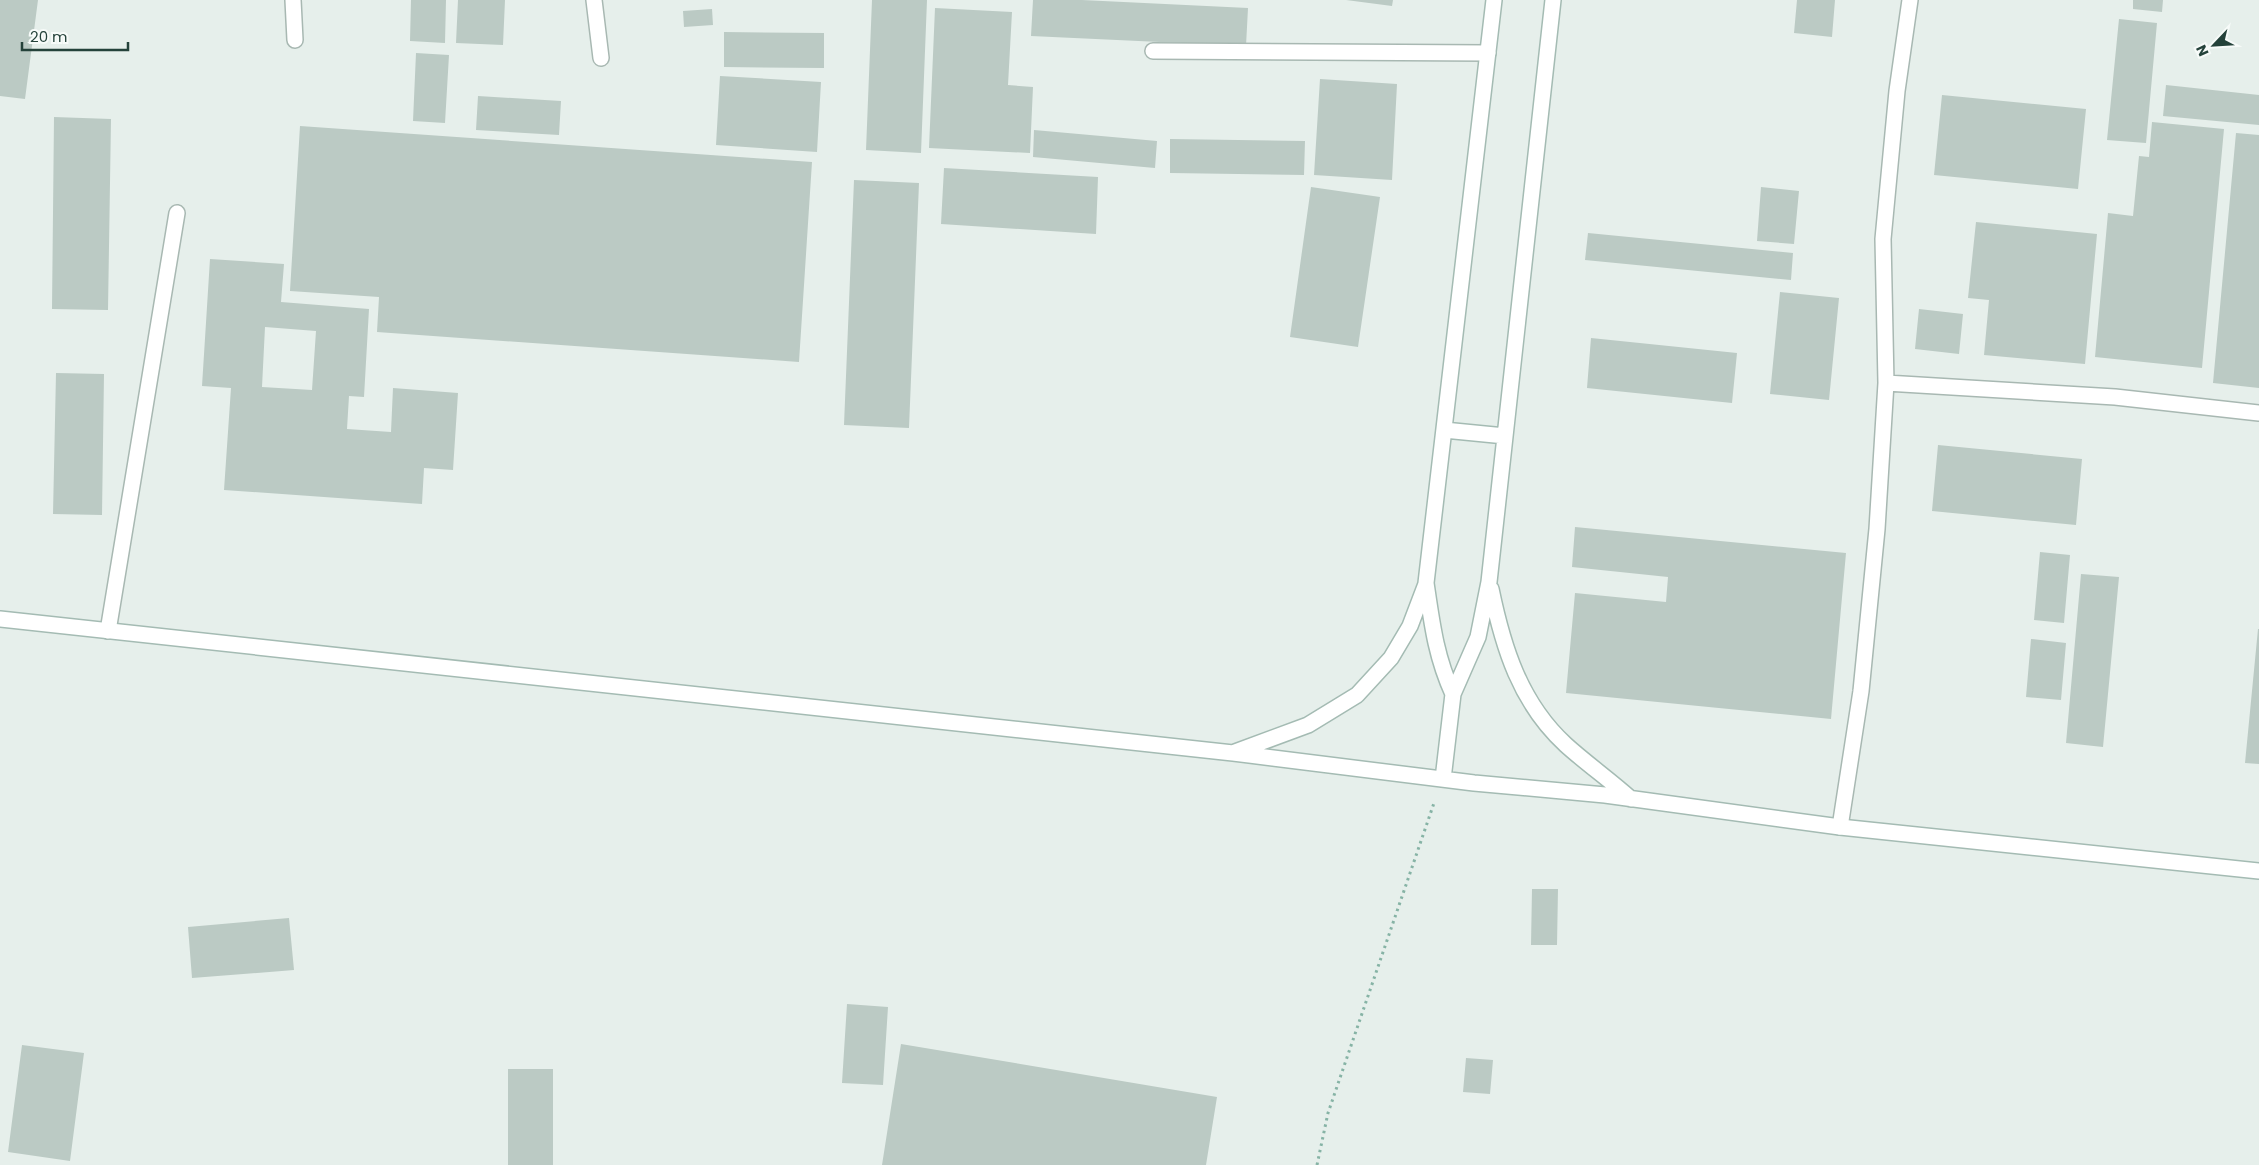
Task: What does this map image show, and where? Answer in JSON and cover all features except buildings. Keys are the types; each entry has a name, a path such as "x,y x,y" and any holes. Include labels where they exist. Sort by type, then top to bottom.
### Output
{"main road":[{"path":"293,0 295,40"},
{"path":"594,0 600,58"},
{"path":"1233,753 1308,725 1356,695 1391,658 1410,626 1426,583 1494,0"},
{"path":"1443,779 1453,694 1478,637 1489,582 1554,0"},
{"path":"1840,827 1862,691 1877,529 1886,383 1884,240 1897,91 1910,0"},
{"path":"1153,51 1488,53"},
{"path":"108,631 176,213"},
{"path":"1886,383 2115,397 2259,413"},
{"path":"1444,430 1505,436"},
{"path":"1489,582 1508,657 1520,685 1540,716 1566,745 1631,799"},
{"path":"1426,583 1434,637 1441,667 1453,694"},
{"path":"0,619 1233,753 1443,779 1631,799 1840,827 2259,870"}],"path":[{"path":"1317,1165 1328,1113 1443,779"}]}
